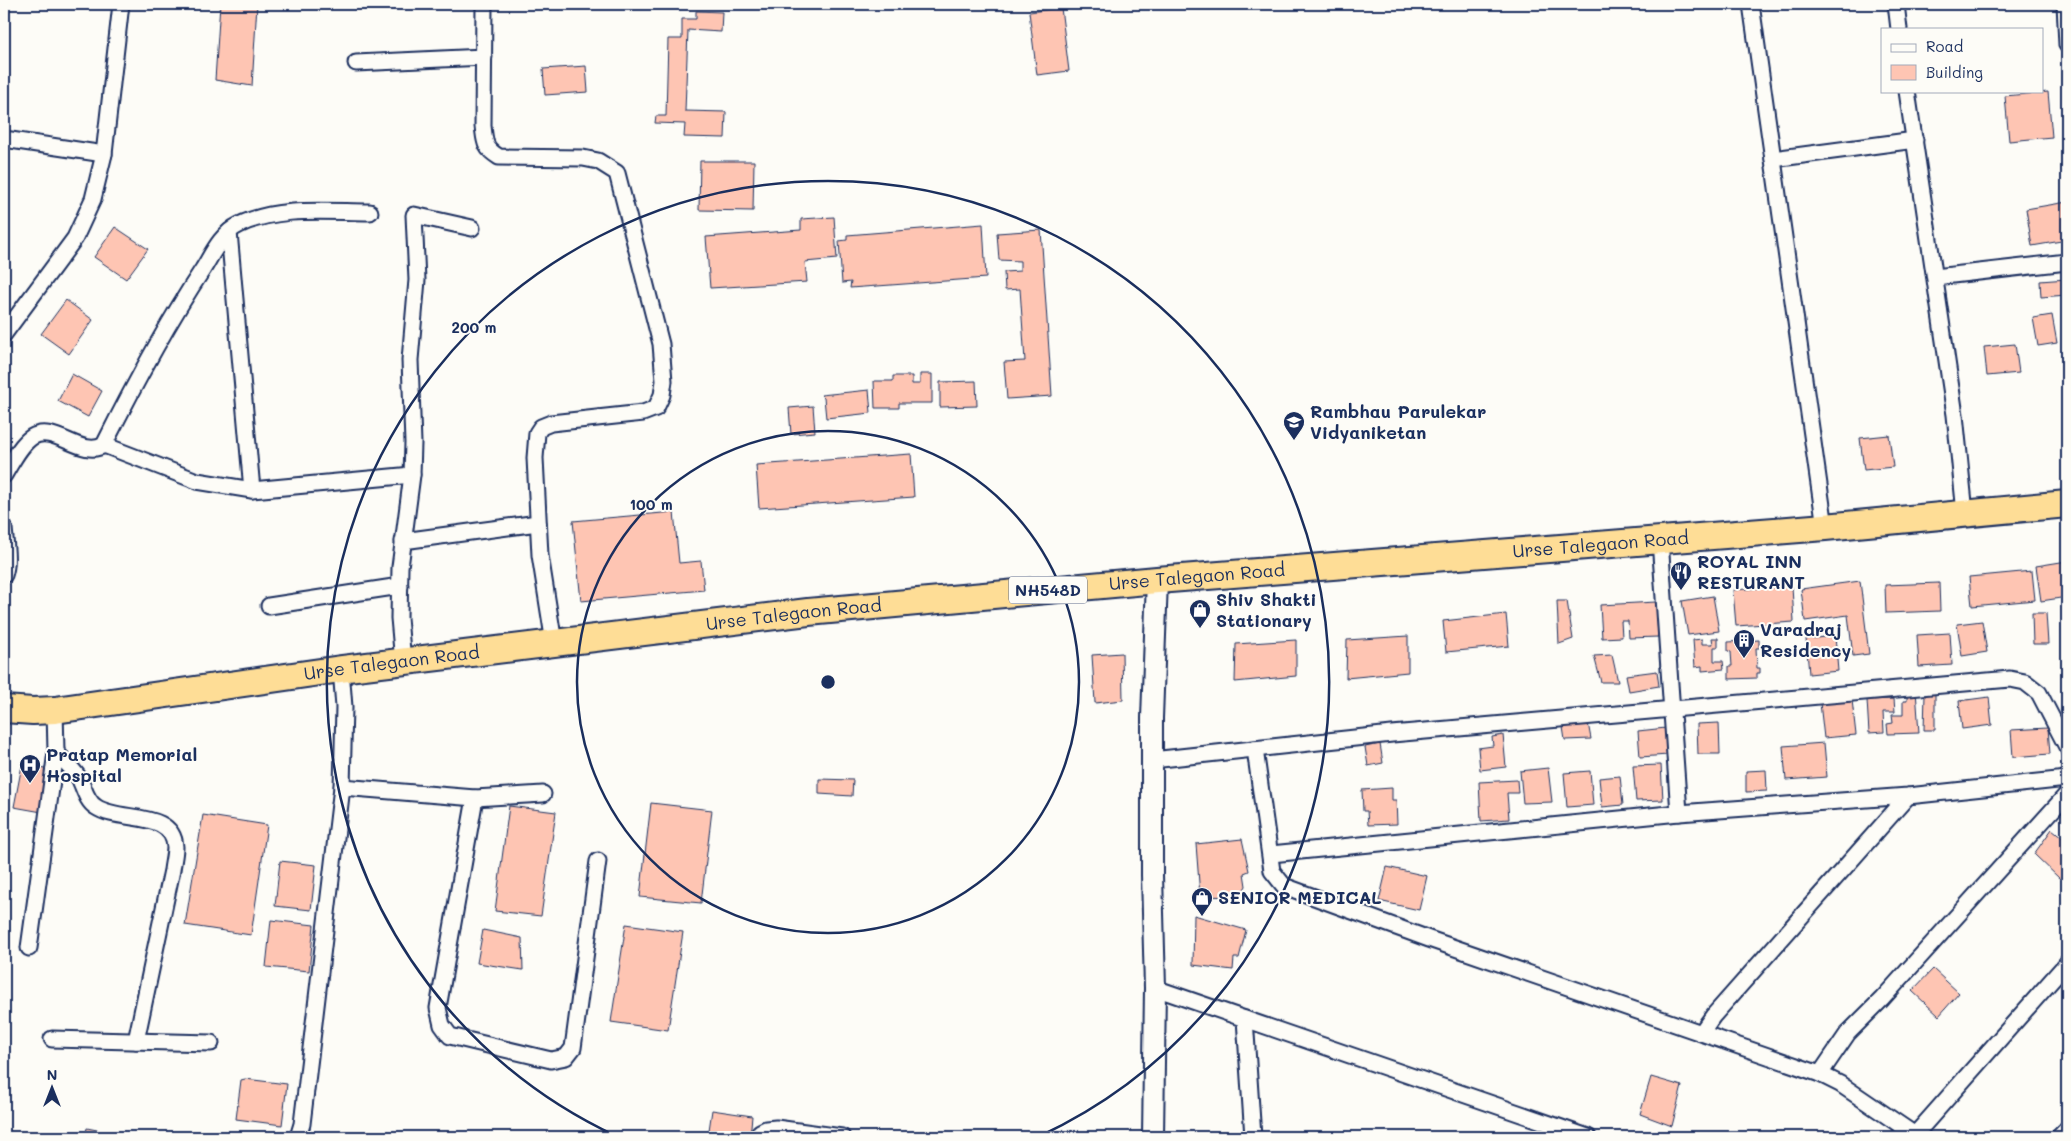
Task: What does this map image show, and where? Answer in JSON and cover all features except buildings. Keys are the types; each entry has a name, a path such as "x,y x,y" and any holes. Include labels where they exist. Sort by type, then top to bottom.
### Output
{"highway":[{"name":"Urse Talegaon Road","path":"4,709 44,710 341,669 808,612 1157,580 1825,527 2067,504"},
{"name":"Urse Talegaon Road","path":"4,723 44,710"}],"street":[{"path":"4,334 9,315 75,238 93,199 104,154 121,4"},
{"path":"484,4 483,126 488,151 499,157 583,158 598,161 617,173 661,344 664,381 662,395 656,408 642,413 551,423 541,427 537,433 535,458 540,555 554,643"},
{"path":"1751,4 1825,527"},
{"path":"1896,4 1899,28"},
{"path":"2065,4 2067,45"},
{"path":"356,63 484,57"},
{"path":"1907,92 1955,415 1966,513"},
{"path":"4,138 104,154"},
{"path":"1773,160 1915,140"},
{"path":"4,475 23,445 34,436 44,434 58,437 88,449 97,449 104,445 135,384 188,290 229,232 239,225 268,214 370,212"},
{"path":"403,662 399,618 403,541 412,475 413,443 410,360 417,280 414,215 472,228"},
{"path":"229,232 252,490"},
{"path":"1935,277 2067,262"},
{"path":"104,445 197,481 252,490 412,475"},
{"path":"403,541 538,523"},
{"path":"4,528 6,569 4,575"},
{"path":"1660,540 1680,813"},
{"path":"1153,1137 1155,988 1152,760 1157,580"},
{"path":"269,606 400,586"},
{"path":"298,1137 303,1115 342,787 344,707 341,669"},
{"path":"1152,760 1392,734 2010,679 2026,682 2040,693 2067,747"},
{"path":"29,948 56,752 44,710"},
{"path":"1255,749 1272,870 1284,886 1429,939 1820,1074 1840,1084 1915,1136 2067,964"},
{"path":"56,752 78,777 88,798 95,807 108,812 162,823 169,830 175,846 172,870 136,1041"},
{"path":"1270,854 1680,813 1908,796 2067,779"},
{"path":"342,787 475,798 543,794"},
{"path":"1820,1074 1848,1033 1882,999 2067,794"},
{"path":"1701,1033 1713,1016 1908,796"},
{"path":"475,798 438,1008 442,1025 450,1036 551,1060 566,1057 573,1048 598,861"},
{"path":"1155,988 1588,1137"},
{"path":"1245,1019 1253,1137"},
{"path":"52,1039 211,1043"},
{"path":"759,1137 760,1132 776,1128 842,1137"},
{"path":"2059,1137 2067,1129"}],"place":[{"name":"Rambhau Parulekar Vidyaniketan","path":"1294,441"},
{"name":"ROYAL INN RESTURANT","path":"1681,591"},
{"name":"Shiv Shakti Stationary","path":"1200,629"},
{"name":"Varadraj Residency","path":"1744,659"},
{"name":"Pratap Memorial Hospital","path":"30,784"},
{"name":"SENIOR MEDICAL","path":"1202,917"}]}
